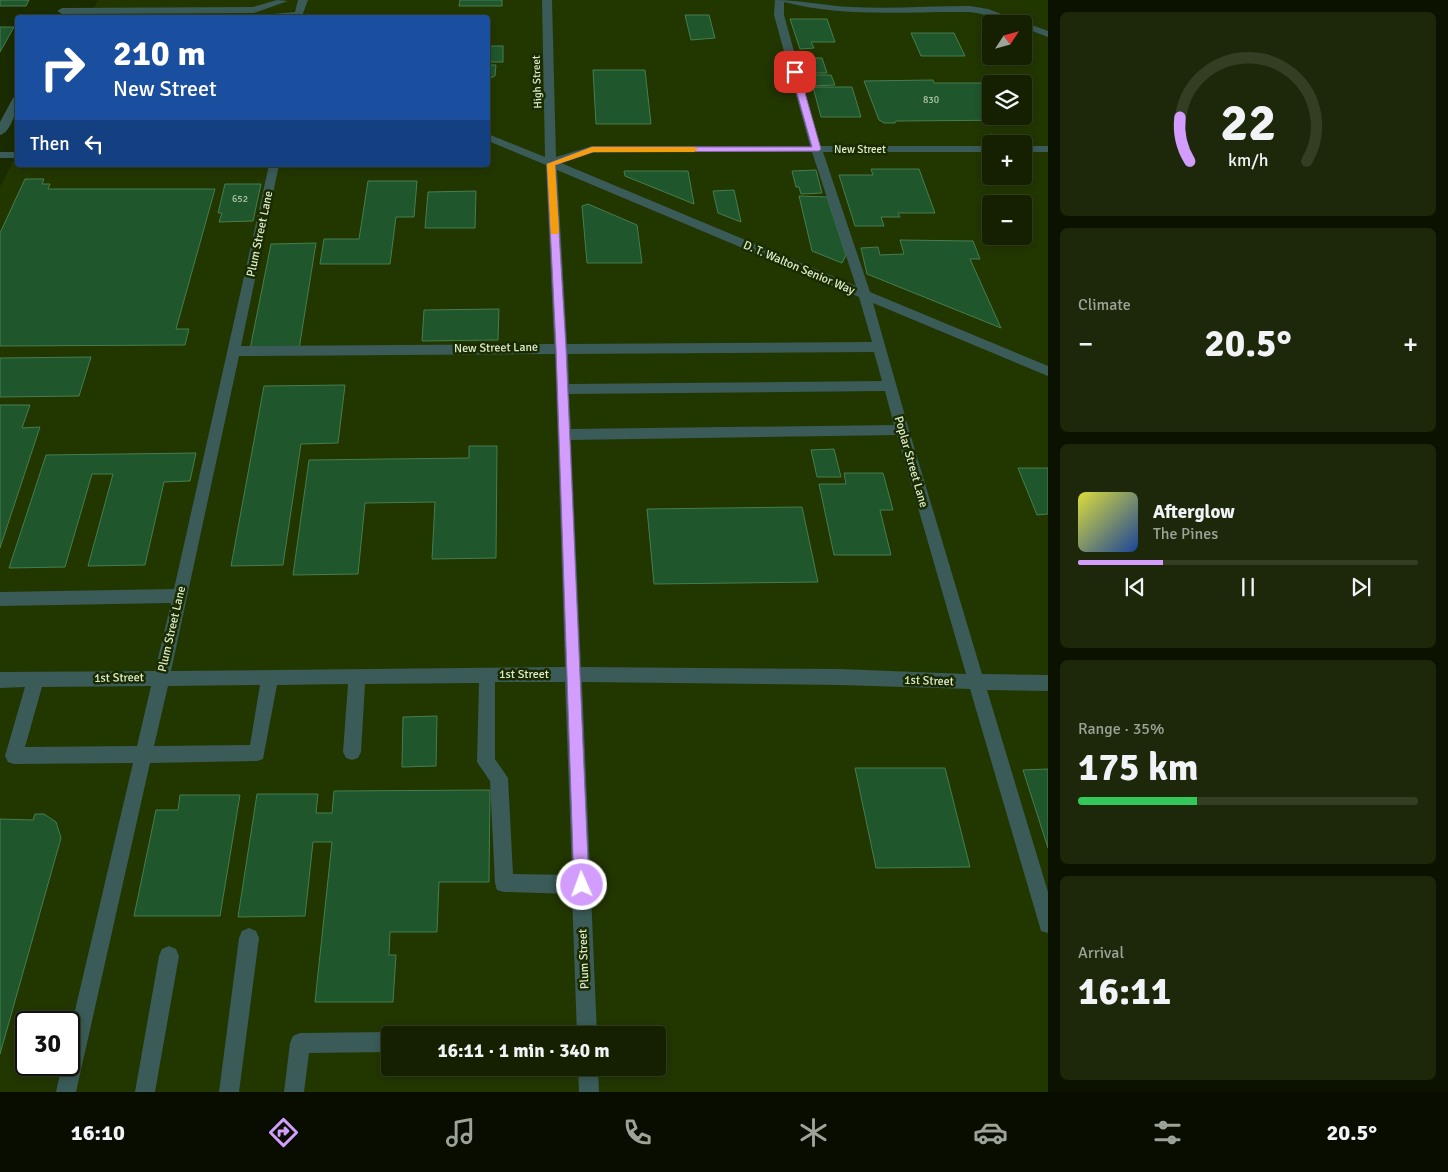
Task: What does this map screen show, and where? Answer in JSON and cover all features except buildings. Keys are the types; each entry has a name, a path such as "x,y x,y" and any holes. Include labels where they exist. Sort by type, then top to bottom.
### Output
{"street":[{"path":"67,0 60,14 254,10 282,1 300,15"},
{"path":"178,11 182,0"},
{"path":"208,11 211,0"},
{"path":"301,15 303,0"},
{"name":"High Street","path":"547,0 551,164"},
{"name":"Poplar Street Lane","path":"780,0 779,15 816,149 865,295 889,386 1048,924"},
{"path":"787,0 801,5 830,10 970,9 996,15"},
{"path":"1032,28 1048,34"},
{"path":"0,132 15,104"},
{"name":"D. T. Walton Senior Way","path":"490,138 1048,371"},
{"name":"New Street","path":"551,164 592,149 982,149"},
{"path":"1032,149 1048,149"},
{"path":"0,155 15,155"},
{"name":"Plum Street","path":"551,164 561,348 587,1026"},
{"name":"Plum Street Lane","path":"66,1092 180,596 274,167"},
{"name":"New Street Lane","path":"234,351 878,347"},
{"path":"562,389 889,386"},
{"path":"564,435 902,430"},
{"path":"0,599 180,596"},
{"name":"1st Street","path":"0,680 574,674 1048,682"},
{"path":"487,675 486,762 499,778 504,883 582,885"},
{"path":"352,752 357,676"},
{"path":"36,679 14,756 143,756 257,753 270,677"},
{"path":"229,1092 250,938"},
{"path":"145,1092 169,956"},
{"path":"294,1092 300,1043 381,1042"},
{"path":"588,1076 589,1092"}],"shaded area":[{"path":"98,0 1048,0 1048,1092 0,1092 0,187 15,158 15,167 490,167 490,15 90,15"}],"slow traffic":[{"path":"554,231 551,164 592,149 694,149"}],"route":[{"path":"582,885 561,348 551,164 592,149 816,149 795,72"}]}
